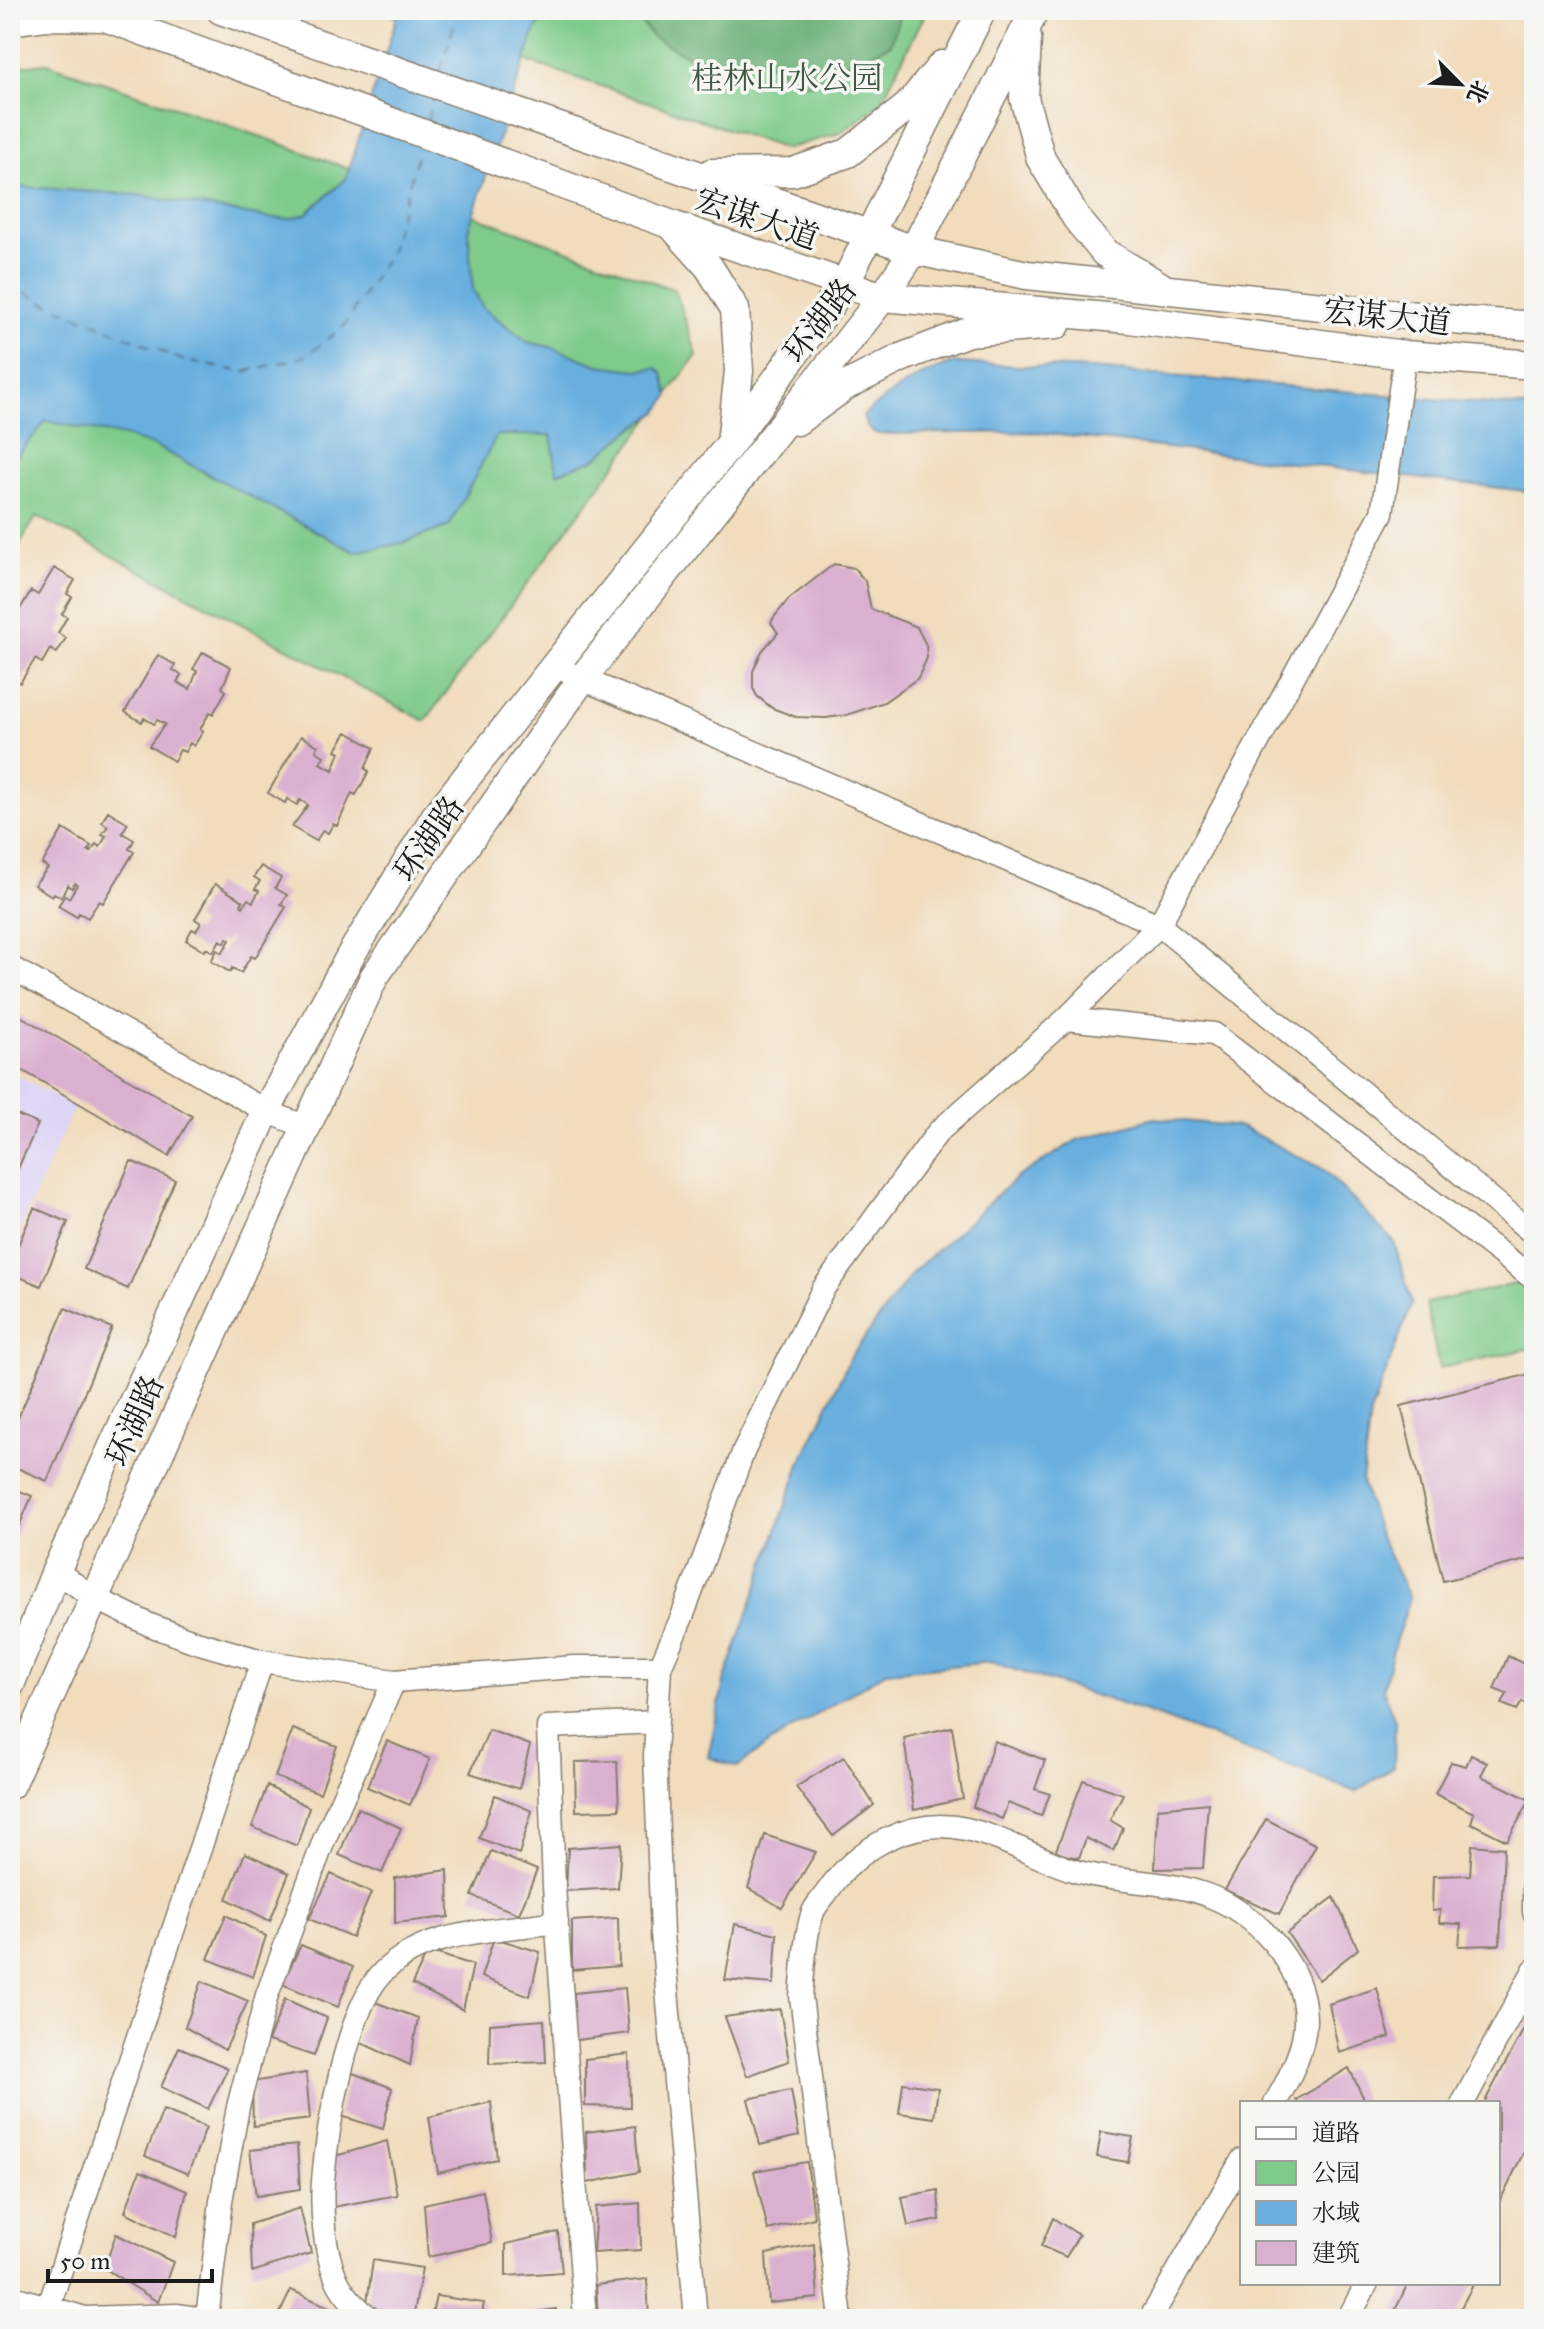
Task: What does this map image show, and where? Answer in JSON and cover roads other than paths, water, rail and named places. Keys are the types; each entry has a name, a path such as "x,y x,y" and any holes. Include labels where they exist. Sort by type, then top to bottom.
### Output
{"main road":[{"name":"宏谋大道","path":"221,10 914,250 1027,275 1533,323"},
{"name":"宏谋大道","path":"10,21 95,14 672,225 883,297 1129,319 1405,355 1534,365"},
{"path":"691,173 793,172 848,153 908,106 979,17"},
{"name":"环湖路","path":"10,1685 56,1571 266,1111 352,953 435,817 731,443 844,285 979,17"},
{"path":"1031,17 1024,98 1041,159 1077,219 1105,253 1167,290"},
{"name":"环湖路","path":"10,1785 374,977 582,679 883,297 914,250 1031,17"},
{"path":"672,225 709,267 735,309 739,371 731,443"},
{"path":"770,440 847,385 903,357 968,332 1129,319"}],"street":[{"path":"696,2319 662,1934 655,1755 660,1667 682,1617 744,1450 823,1289 938,1132 1066,1019 1159,925 1382,513 1405,355"},
{"path":"555,667 1159,925 1534,1234"},
{"path":"10,967 266,1111 306,1127"},
{"path":"1066,1019 1214,1034 1534,1279"},
{"path":"56,1571 93,1597 150,1625 262,1661 394,1681 574,1667 660,1667"},
{"path":"49,2306 262,1661"},
{"path":"10,2296 85,2318 178,2315 205,2319 238,2107 267,1995 324,1840 394,1681"},
{"path":"585,2319 557,1922 548,1727 656,1722"},
{"path":"841,2319 801,1996 806,1944 814,1910 840,1873 867,1849 903,1833 932,1826 963,1828 994,1836 1083,1873 1150,1881 1204,1894 1233,1907 1265,1931 1286,1960 1301,1993 1305,2019 1300,2048 1276,2101"},
{"path":"1534,1854 1534,1912"},
{"path":"371,2319 354,2306 336,2280 325,2238 323,2183 338,2083 369,1988 385,1971 420,1946 445,1939 557,1922"},
{"path":"1464,2101 1534,1970"},
{"path":"1150,2319 1240,2163"},
{"path":"1348,2319 1366,2285"}],"water":[{"path":"399,10 546,10 533,36 468,230 473,290 483,308 528,342 554,348 598,365 637,370 657,368 663,374 669,396 658,412 595,459 557,473 551,435 497,435 449,526 403,543 355,552 155,446 124,436 46,421 10,464 10,186 137,195 269,218 289,219 306,214 346,179"},
{"path":"954,363 1092,369 1534,408 1534,492 1034,432 877,434 868,428 863,416 884,399 917,378"},
{"path":"1154,1118 1241,1127 1323,1169 1394,1242 1412,1303 1370,1414 1362,1482 1378,1532 1410,1599 1383,1689 1395,1721 1394,1767 1356,1792 1158,1716 991,1662 886,1672 773,1741 737,1767 708,1757 724,1682 800,1464 851,1356 913,1272 1016,1178 1077,1140"}],"park label":[{"name":"桂林山水公园","path":"787,78"}]}
